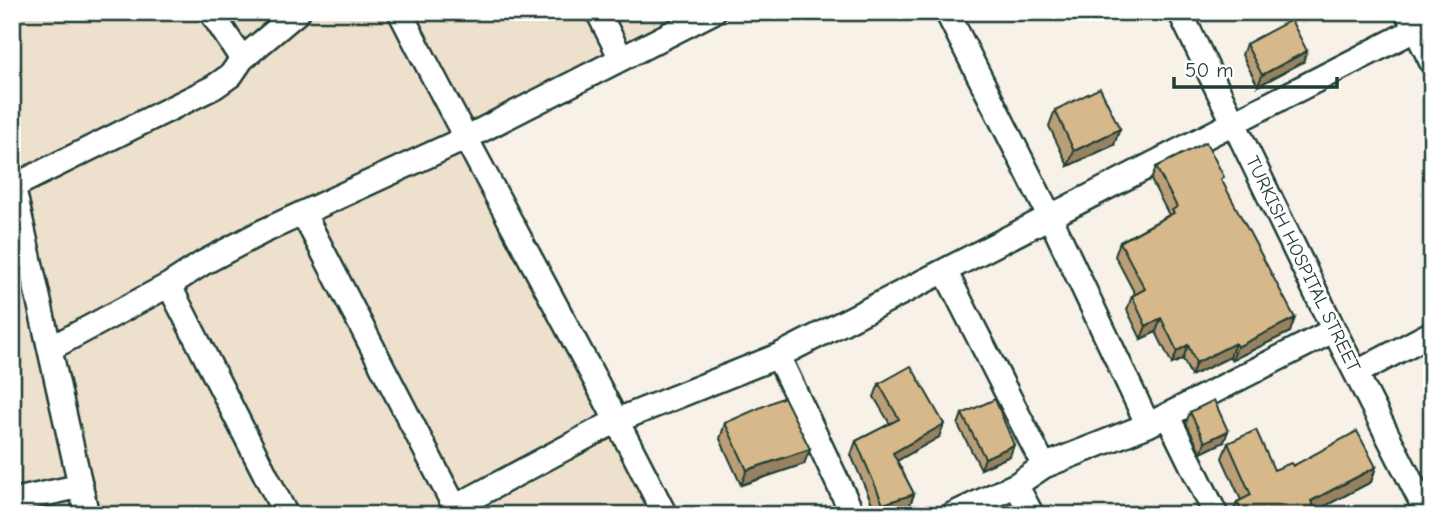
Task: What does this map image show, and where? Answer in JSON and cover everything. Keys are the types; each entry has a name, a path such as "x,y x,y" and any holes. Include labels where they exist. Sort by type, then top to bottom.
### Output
{"street":[{"path":"211,12 242,59"},
{"path":"87,515 13,184 214,87 230,75 242,59 298,12"},
{"path":"400,12 464,139 618,420 665,515"},
{"path":"598,12 621,58"},
{"path":"51,348 262,232 464,139 713,12"},
{"path":"947,12 1050,217 1158,420 1216,515"},
{"name":"TURKISH HOSPITAL STREET","path":"1180,12 1334,330 1428,515"},
{"path":"303,214 457,511 618,420 778,356 1235,122 1418,21 1432,63"},
{"path":"945,271 1044,466"},
{"path":"169,285 286,515"},
{"path":"952,515 1016,485 1044,466 1158,420 1334,330"},
{"path":"1356,373 1432,333"},
{"path":"778,356 853,515"},
{"path":"1016,485 1032,515"},
{"path":"12,501 81,486"}],"shaded area":[{"path":"12,12 723,12 475,147 667,515 12,515"}],"building":[{"path":"1291,20 1307,51 1262,75 1246,44"},
{"path":"1100,88 1120,129 1074,151 1055,110"},
{"path":"1206,142 1224,177 1221,179 1295,318 1237,347 1235,343 1196,363 1188,345 1177,351 1161,318 1146,326 1132,296 1145,289 1120,242 1174,213 1172,210 1177,207 1156,167"},
{"path":"911,366 944,424 893,453 914,494 883,504 856,441 899,419 879,384"},
{"path":"784,397 810,449 747,470 725,423"},
{"path":"995,399 1014,445 985,458 962,414"},
{"path":"1214,400 1228,431 1205,442 1190,412"},
{"path":"1256,430 1274,470 1291,463 1293,466 1357,431 1376,467 1311,501 1318,515 1243,515 1237,502 1251,495 1228,443"}]}
